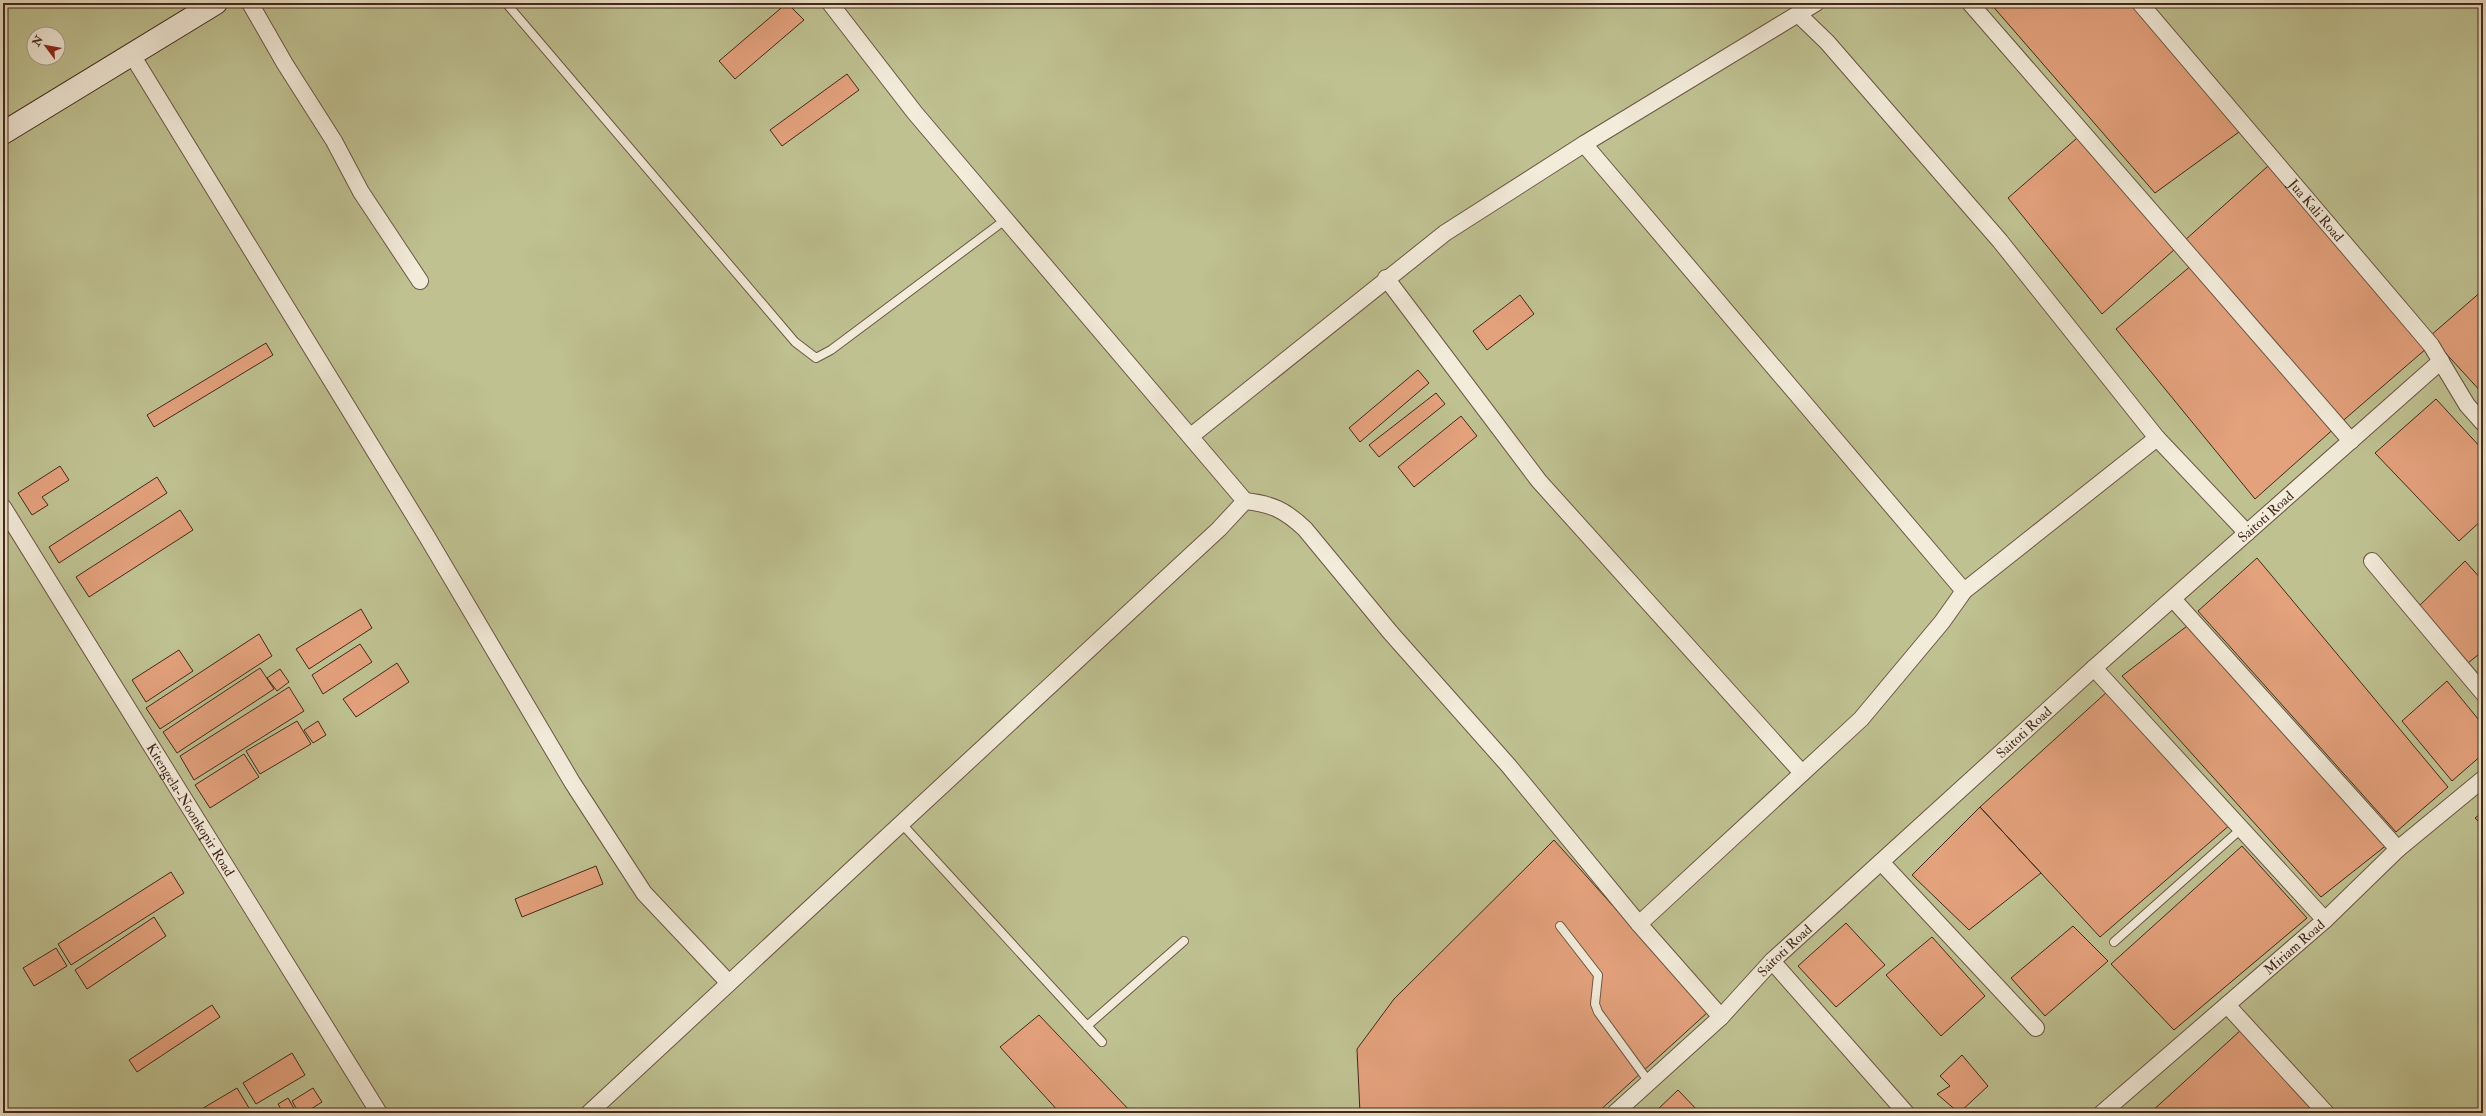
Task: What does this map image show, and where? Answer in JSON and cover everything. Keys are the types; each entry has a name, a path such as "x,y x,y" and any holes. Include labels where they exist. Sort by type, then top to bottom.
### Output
{"street":[{"path":"3,133 216,3"},
{"path":"250,3 285,64 334,141 361,192 420,281"},
{"path":"830,3 915,113 1245,501 1268,504 1275,507 1289,514 1305,528 1390,632 1508,765 1639,924 1721,1017"},
{"path":"1191,436 1445,232 1584,144 1816,3"},
{"path":"1970,3 2351,441"},
{"name":"Jua Kali Road","path":"2140,3 2431,345 2467,405 2483,423"},
{"path":"1798,14 1827,42 2000,242 2157,438 2247,533"},
{"path":"132,55 426,535 572,782 644,893 729,983"},
{"path":"1584,144 1964,591"},
{"path":"1386,278 1539,481 1802,773"},
{"name":"Saitoti Road","path":"1616,1113 1721,1017 1772,961 2094,668 2173,600 2441,361"},
{"path":"1639,924 1861,719 1942,622 1964,591 2157,438"},
{"path":"589,1113 1219,529 1245,501"},
{"name":"Kitengela-Noonkopir Road","path":"3,507 379,1113"},
{"path":"2372,561 2483,693"},
{"path":"2173,600 2398,849"},
{"path":"2094,668 2325,920"},
{"name":"Miriam Road","path":"2102,1113 2325,920 2398,849 2483,779"},
{"path":"1881,862 2036,1028"},
{"path":"1772,961 1906,1113"},
{"path":"2227,1005 2326,1113"}],"lane":[{"path":"506,3 795,342 816,358 832,350 1005,220"},
{"path":"901,823 1102,1042"},
{"path":"2114,942 2242,829"},
{"path":"1560,926 1598,975 1595,1004 1598,1012 1649,1082"},
{"path":"1087,1026 1184,941"}],"green space":[{"path":"3,3 2483,3 2483,1113 3,1113"}],"building":[{"path":"787,3 804,20 735,79 719,61"},
{"path":"1990,3 2133,3 2239,132 2155,193"},
{"path":"847,74 859,90 782,146 770,130"},
{"path":"2084,132 2184,241 2102,314 2008,198"},
{"path":"2268,166 2427,348 2338,425 2184,241"},
{"path":"2199,259 2338,425 2255,499 2116,329"},
{"path":"2483,290 2483,394 2430,336"},
{"path":"1520,295 1534,314 1487,350 1473,331"},
{"path":"266,343 273,355 154,427 147,415"},
{"path":"1418,370 1429,383 1360,442 1349,428"},
{"path":"1436,393 1445,404 1379,457 1369,445"},
{"path":"2436,399 2483,450 2483,519 2459,541 2375,453"},
{"path":"1461,416 1477,436 1414,487 1398,467"},
{"path":"60,466 69,480 42,497 48,505 32,515 18,493"},
{"path":"157,477 167,493 59,563 49,547"},
{"path":"180,510 193,530 89,597 76,577"},
{"path":"2257,558 2448,787 2396,832 2198,611"},
{"path":"2465,561 2483,581 2483,651 2468,663 2416,609"},
{"path":"361,609 372,628 309,669 296,649"},
{"path":"2187,626 2388,844 2321,897 2122,676"},
{"path":"259,634 272,656 160,729 146,708"},
{"path":"360,644 372,662 323,694 312,675"},
{"path":"179,650 193,671 146,702 132,680"},
{"path":"397,663 409,682 356,717 343,699"},
{"path":"260,668 274,689 177,753 163,732"},
{"path":"280,669 289,682 277,691 267,678"},
{"path":"2447,681 2483,725 2483,754 2452,781 2402,721"},
{"path":"289,687 304,711 194,780 180,756"},
{"path":"2108,691 2231,824 2100,937 1980,807"},
{"path":"297,721 311,744 260,774 246,751"},
{"path":"318,721 326,735 313,743 304,730"},
{"path":"244,754 259,777 210,808 195,785"},
{"path":"1980,807 2041,873 1969,930 1912,875"},
{"path":"2483,812 2483,826 2475,818"},
{"path":"1554,840 1708,1012 1597,1113 1360,1113 1357,1049 1394,999"},
{"path":"2242,846 2307,918 2174,1030 2111,964"},
{"path":"596,866 603,884 522,917 515,899"},
{"path":"171,872 184,893 71,965 58,944"},
{"path":"154,917 166,936 87,989 75,970"},
{"path":"1846,923 1885,965 1836,1007 1798,966"},
{"path":"2073,926 2108,961 2045,1016 2011,978"},
{"path":"1932,937 1985,996 1941,1036 1886,975"},
{"path":"56,948 67,966 34,986 23,968"},
{"path":"212,1005 220,1017 137,1072 129,1060"},
{"path":"1039,1015 1132,1113 1060,1113 1000,1047"},
{"path":"2241,1030 2316,1113 2150,1113"},
{"path":"292,1053 305,1075 256,1104 243,1083"},
{"path":"1962,1055 1988,1086 1959,1113 1937,1094 1950,1086 1940,1076"},
{"path":"237,1088 252,1113 195,1113"},
{"path":"313,1088 322,1102 305,1113 299,1113 292,1101"},
{"path":"1678,1090 1700,1113 1654,1113"},
{"path":"288,1098 296,1112 295,1113 283,1113 278,1104"},
{"path":"347,1108 350,1113 339,1113"}]}
